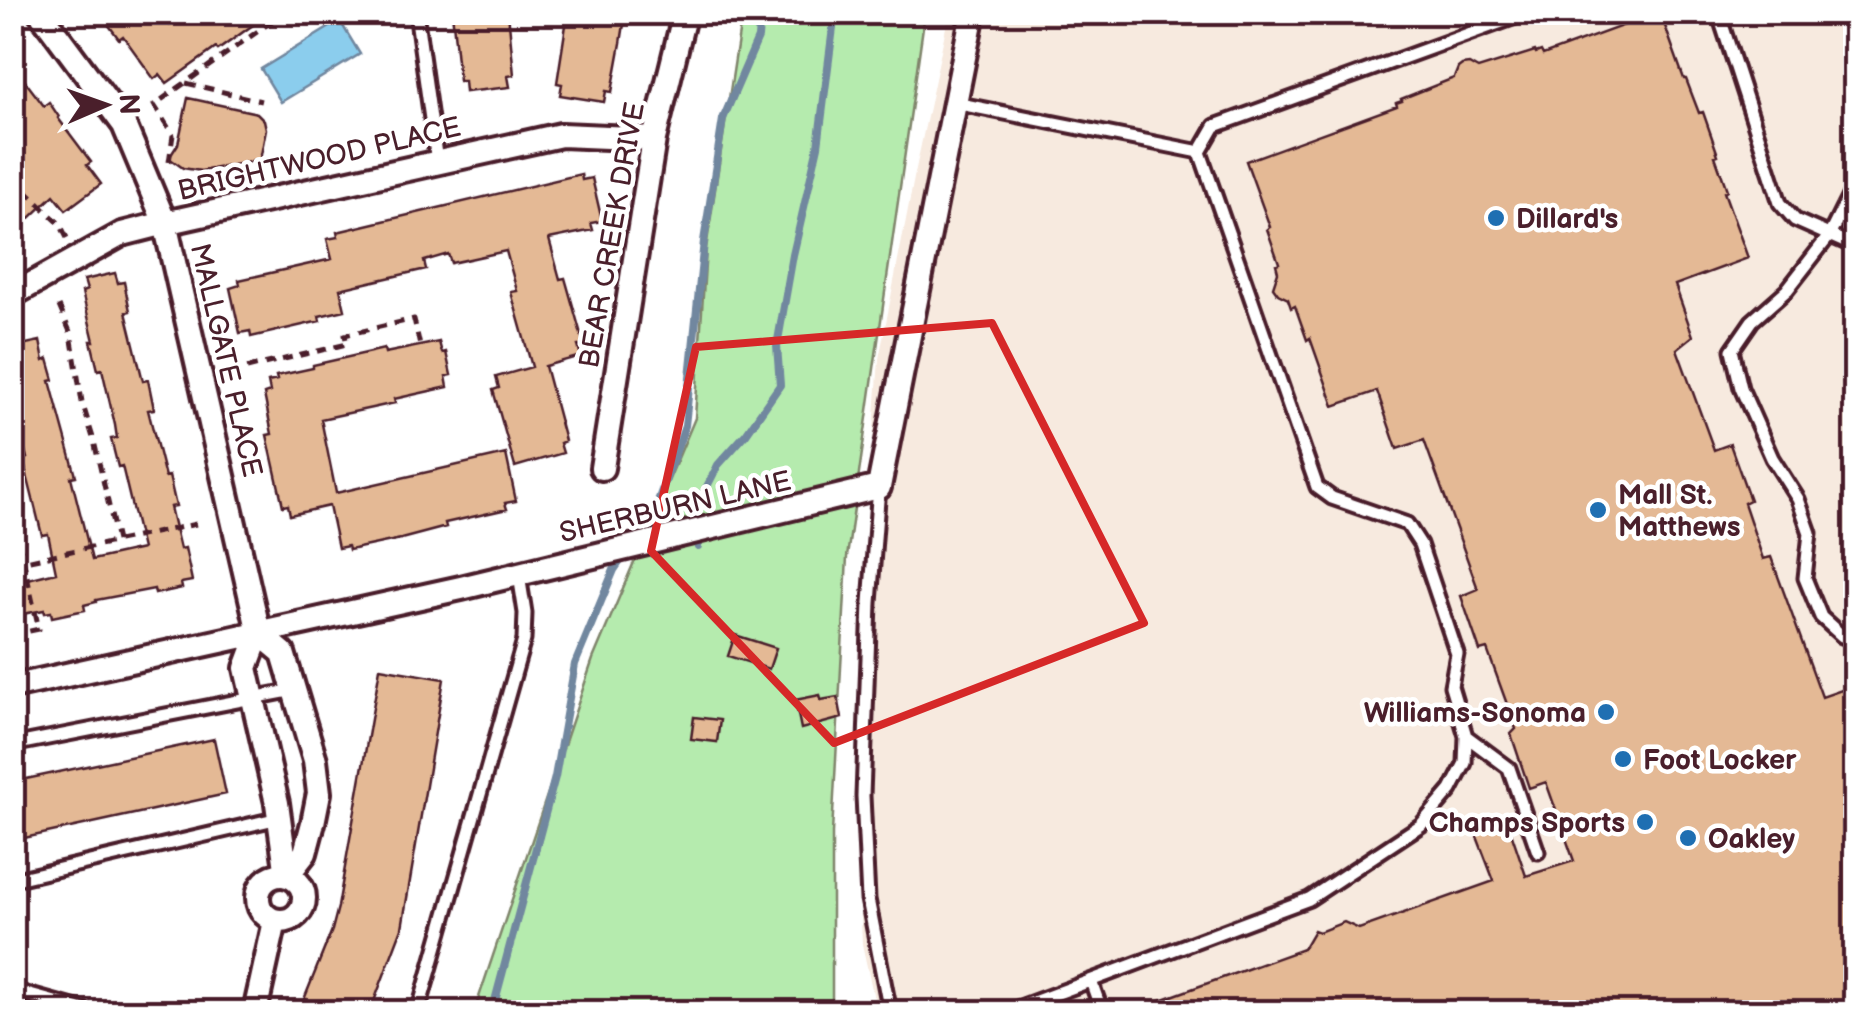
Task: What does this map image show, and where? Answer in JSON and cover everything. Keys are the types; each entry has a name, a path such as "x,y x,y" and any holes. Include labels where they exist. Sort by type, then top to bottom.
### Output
{"street":[{"name":"MALLGATE PLACE","path":"40,12 124,125 165,223 259,633"},
{"name":"BEAR CREEK DRIVE","path":"602,468 654,139 685,12"},
{"path":"879,487 973,12"},
{"name":"BRIGHTWOOD PLACE","path":"12,295 122,234 165,223 561,135 654,139"},
{"name":"SHERBURN LANE","path":"12,687 519,574 879,487"},
{"path":"259,633 283,653 316,760 319,793 305,854 287,876 279,818 246,668 259,633"},
{"path":"287,876 302,887 304,905 292,919 275,921 261,910 258,892 270,878 287,876"},
{"path":"255,1012 275,921"}],"lane":[{"path":"416,12 437,162"},
{"path":"1007,1012 1309,899 1421,826 1451,790 1465,762 1466,736 1451,686 1457,654 1420,544 1406,524 1332,498 1318,487 1200,152 1215,126 1529,12"},
{"path":"1718,12 1780,203 1794,220 1856,248"},
{"path":"955,102 1200,152"},
{"path":"1856,182 1829,236 1787,290 1752,321 1732,350 1742,388 1764,441 1798,499 1810,533 1805,578 1822,617 1842,636 1856,640"},
{"path":"879,487 862,796 868,899 890,1012"},
{"path":"418,1012 524,640 519,574"},
{"path":"12,745 294,690"},
{"path":"1466,736 1510,768 1538,852"},
{"path":"12,880 279,818"},
{"path":"1091,981 1102,1012"},
{"path":"12,990 91,1012"}],"path":[{"path":"169,162 173,135 154,104 285,12"},
{"path":"186,82 261,102"},
{"path":"12,178 60,224 78,257"},
{"path":"59,306 72,334 82,402 116,540"},
{"path":"247,368 347,344 345,335 414,320 420,346"},
{"path":"12,564 196,524"},
{"path":"12,552 21,550 39,628 12,634"}],"highlighted area":[{"path":"992,323 1144,623 834,743 651,551 696,347"}],"shaded area":[{"name":"Mall St. Matthews","path":"949,13 1855,13 1855,1012 877,1012 862,944 856,793 867,528 879,359"}],"green space":[{"path":"742,13 925,13 847,557 832,833 832,1012 474,1012 593,659 695,418 706,249"}],"water":[{"path":"340,21 360,54 281,102 261,69"}],"building":[{"path":"99,12 161,12 170,25 188,12 271,12 167,83 160,74 154,79 123,36 119,39"},
{"path":"452,12 508,12 514,75 508,76 510,87 465,92 464,81 459,81"},
{"path":"568,12 620,12 618,23 624,24 621,43 612,92 606,91 604,102 560,95 562,84 557,83"},
{"name":"Mall St. Matthews","path":"1660,12 1684,79 1699,113 1703,112 1718,155 1715,156 1727,190 1724,192 1748,258 1675,285 1693,336 1677,349 1714,450 1730,444 1750,500 1744,503 1763,559 1771,557 1822,697 1856,685 1856,1012 1133,1012 1303,949 1314,930 1319,932 1344,922 1359,929 1494,881 1476,834 1508,823 1526,876 1574,861 1546,782 1529,788 1511,734 1516,729 1487,649 1480,651 1461,596 1478,589 1424,440 1397,449 1377,391 1334,406 1295,306 1291,308 1288,299 1273,287 1279,263 1246,161 1397,106 1401,99 1454,78 1462,65 1478,69 1535,51 1543,55"},
{"path":"12,64 44,106 49,102 91,162 87,165 101,184 66,210 54,195 12,235"},
{"path":"188,98 257,113 266,129 260,160 201,171 183,168 169,158 178,144"},
{"path":"581,174 582,180 592,178 602,221 591,223 593,230 549,239 584,345 578,346 581,356 545,366 565,441 560,443 563,453 515,467 493,390 499,388 496,377 532,367 511,292 517,291 506,251 451,263 448,254 424,261 426,269 340,289 345,310 319,316 320,321 251,337 250,331 240,333 230,288 240,285 239,280 332,259 327,239 338,237 337,232"},
{"path":"115,273 118,283 124,282 130,311 126,312 154,409 148,410 176,506 170,507 192,581 181,583 182,588 155,594 154,589 96,600 84,605 85,610 52,617 51,612 44,610 12,616 12,583 56,572 48,534 42,535 23,459 27,458 15,411 19,410 12,382 12,347 40,341 44,361 48,359 92,560 142,549 122,466 118,467 111,439 117,438 115,425 102,369 98,370 82,292 87,290 84,280"},
{"path":"439,342 442,353 446,352 451,375 446,376 448,387 321,419 336,493 506,454 516,501 505,503 507,509 445,523 446,527 401,539 349,550 348,546 338,548 329,506 290,515 288,505 283,506 267,435 272,434 264,394 270,392 268,382 313,365"},
{"path":"735,635 776,648 769,669 728,656"},
{"path":"380,668 444,679 402,928 370,1012 299,1012 338,907"},
{"path":"820,695 821,700 838,697 842,718 801,729 795,700"},
{"path":"694,717 720,720 717,742 691,739"},
{"path":"214,739 226,794 15,840 12,782"}],"waterway":[{"path":"636,538 653,515 685,426 704,241 723,119 758,38 760,12"},
{"path":"698,547 696,508 718,465 746,434 780,385 777,346 818,146 835,12"},
{"path":"492,1012 555,777 575,664 614,570 625,554"}],"place":[{"name":"Dillard's","path":"1496,218"},
{"name":"Mall St. Matthews","path":"1598,510"},
{"name":"Williams-Sonoma","path":"1606,712"},
{"name":"Foot Locker","path":"1623,759"},
{"name":"Champs Sports","path":"1645,822"},
{"name":"Oakley","path":"1688,838"}]}
